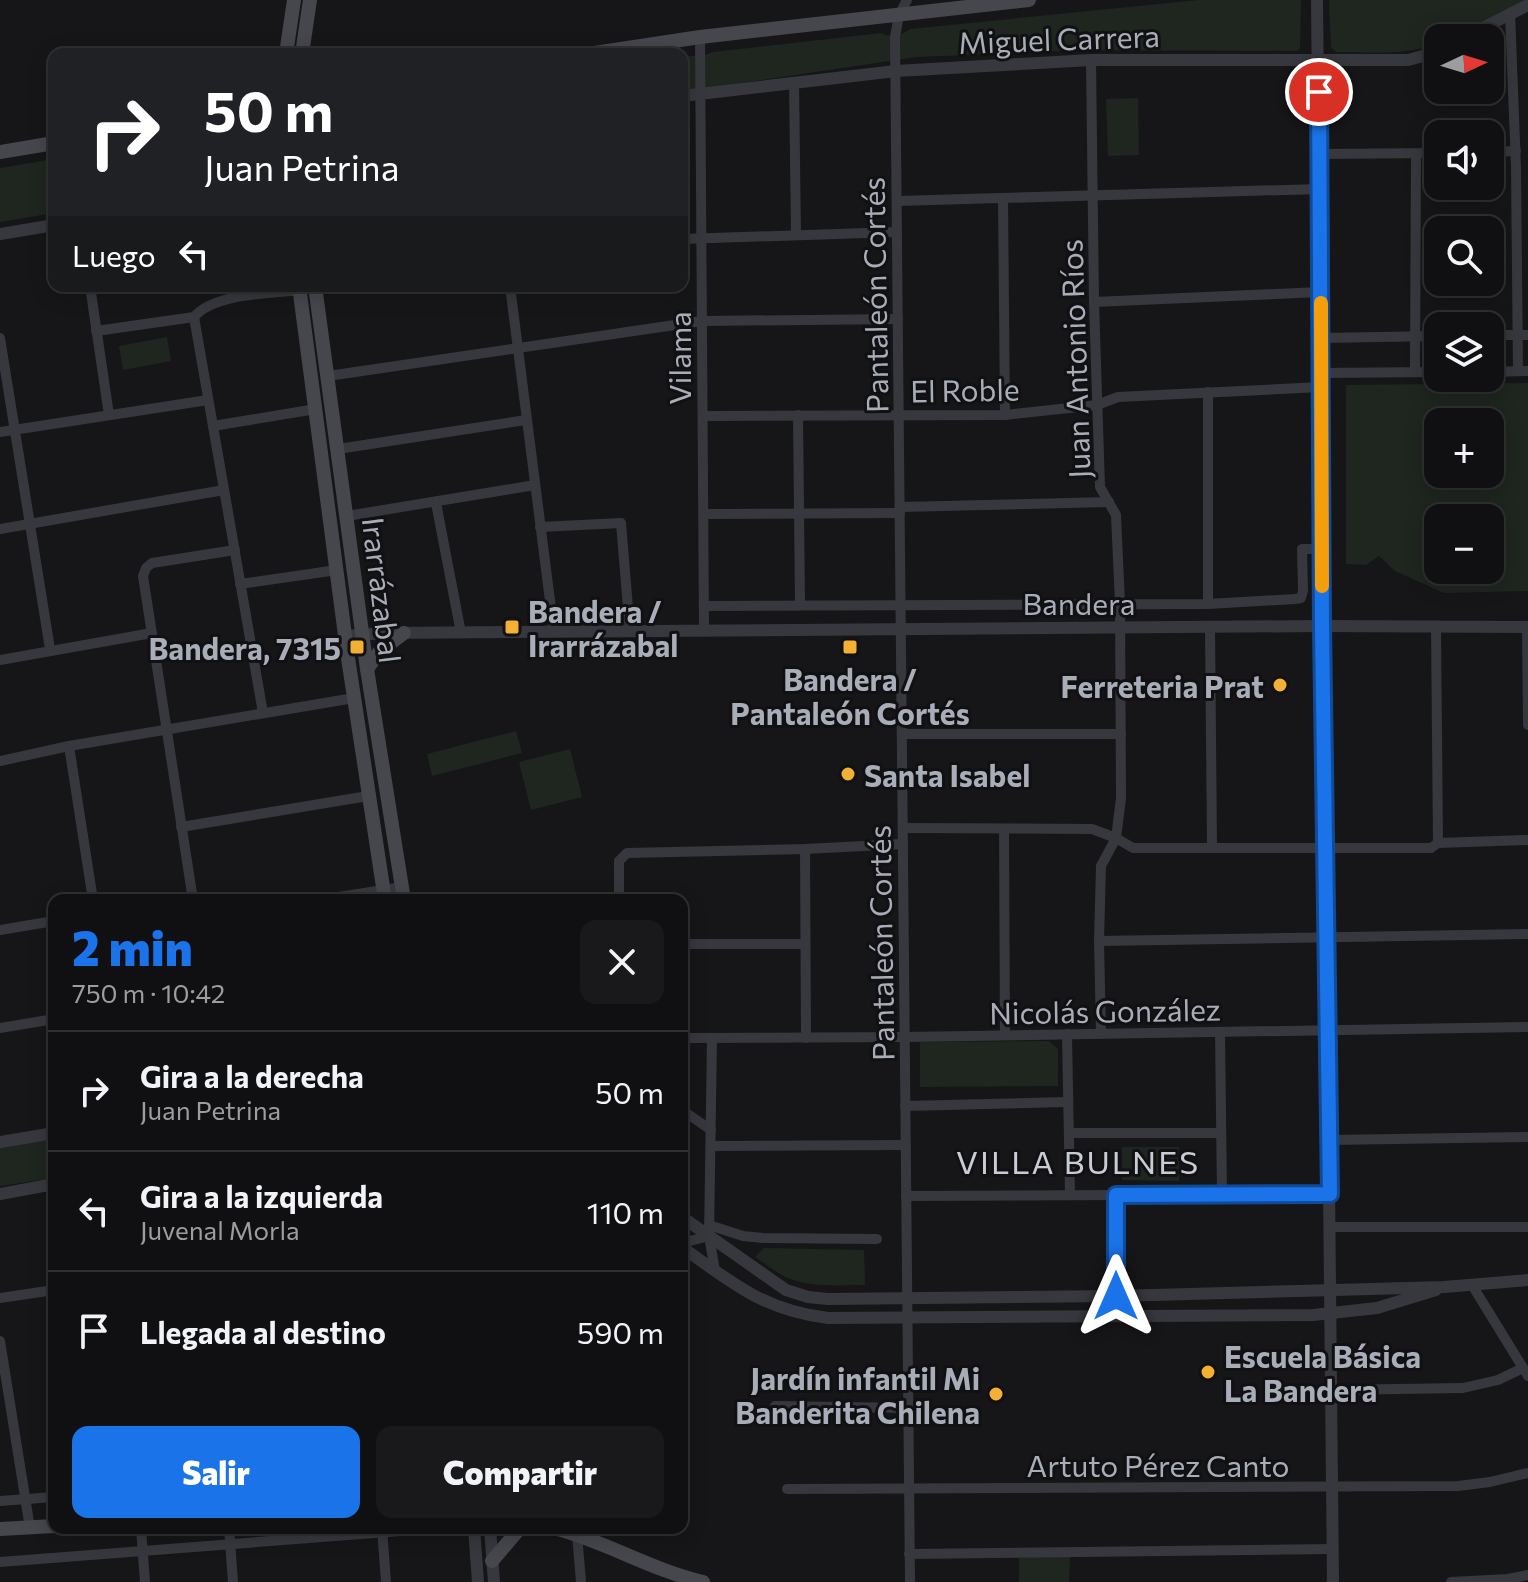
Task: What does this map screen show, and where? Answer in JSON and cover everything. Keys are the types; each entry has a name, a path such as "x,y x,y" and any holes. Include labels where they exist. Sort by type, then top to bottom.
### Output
{"main road":[{"path":"287,48 294,0"},
{"path":"303,48 310,0"},
{"path":"628,48 1029,0"},
{"path":"0,152 48,144"},
{"name":"Irarrázabal","path":"300,292 384,894"},
{"name":"Irarrázabal","path":"317,292 367,669 403,893"},
{"path":"367,669 380,651 404,633"},
{"path":"0,1529 48,1526"},
{"path":"492,1561 515,1534"},
{"path":"577,1534 661,1569 703,1582"}],"street":[{"path":"899,15 907,0"},
{"path":"1317,0 1333,1582"},
{"path":"1489,24 1528,5"},
{"path":"1510,13 1516,151 1522,168 1523,371"},
{"name":"Pantaleón Cortés","path":"899,15 895,37 910,1582"},
{"name":"Vilama","path":"700,37 704,631"},
{"name":"Miguel Carrera","path":"688,95 896,71 1091,60 1408,60 1424,56"},
{"name":"Juan Antonio Ríos","path":"1091,60 1100,487 1116,515 1120,604 1121,798 1116,838 1101,866 1101,1033"},
{"path":"794,82 796,234"},
{"path":"1504,151 1516,151"},
{"path":"1320,154 1424,154"},
{"path":"1415,372 1416,154"},
{"path":"897,201 1320,189"},
{"path":"1003,198 1005,415"},
{"path":"0,234 48,226"},
{"path":"688,238 897,232"},
{"path":"91,292 109,415"},
{"path":"96,331 194,317 201,308 225,300 274,292"},
{"path":"511,292 554,632"},
{"path":"1094,302 1320,292"},
{"path":"194,317 263,713"},
{"path":"328,376 702,321 898,319"},
{"path":"1321,338 1424,336"},
{"path":"0,338 50,649"},
{"path":"1321,373 1424,372"},
{"name":"El Roble","path":"703,416 1005,415 1097,405 1118,397 1321,387"},
{"path":"1208,392 1208,604"},
{"path":"0,432 208,400"},
{"path":"213,426 316,409"},
{"path":"798,415 800,605"},
{"path":"338,449 526,420"},
{"path":"347,516 535,485"},
{"path":"0,529 224,490"},
{"path":"704,514 799,514 1109,502"},
{"path":"436,503 461,633"},
{"path":"540,527 621,523 630,632"},
{"name":"Bandera","path":"704,606 1208,604 1301,598 1302,549 1322,549"},
{"path":"192,894 144,571 152,563 235,550"},
{"path":"240,584 337,570"},
{"name":"Bandera","path":"346,636 1120,627 1528,627"},
{"path":"1210,627 1212,846"},
{"path":"1528,627 1528,725"},
{"path":"1436,628 1438,843"},
{"path":"0,660 152,633"},
{"path":"0,761 69,746 354,698"},
{"path":"902,734 1121,734"},
{"path":"69,746 92,894"},
{"path":"181,827 368,796"},
{"path":"903,828 1092,829 1133,848 1431,848 1438,843 1528,840"},
{"path":"1004,829 1005,1035"},
{"path":"619,894 619,861 627,853 903,844"},
{"path":"805,849 806,1038"},
{"path":"0,930 48,922"},
{"path":"1099,941 1528,934"},
{"path":"688,944 805,944"},
{"path":"0,1028 48,1020"},
{"name":"Nicolás González","path":"688,1038 1528,1027"},
{"path":"1220,1032 1222,1195"},
{"path":"1067,1034 1070,1195"},
{"path":"712,1038 709,1230 715,1271"},
{"path":"905,1106 1068,1102"},
{"path":"688,1114 711,1130"},
{"path":"1069,1133 1221,1133"},
{"path":"0,1142 48,1134"},
{"path":"1329,1140 1528,1137"},
{"path":"711,1146 906,1145"},
{"path":"0,1194 48,1185"},
{"path":"906,1196 1330,1194"},
{"path":"1116,1195 1116,1296"},
{"path":"688,1220 709,1230 786,1290 828,1299 1116,1296 1444,1287 1528,1280"},
{"path":"1330,1227 1528,1227"},
{"path":"688,1242 709,1230 763,1238 877,1239"},
{"path":"688,1250 754,1297 782,1310 828,1318 1332,1314 1403,1302 1444,1287"},
{"path":"1332,1390 1463,1388 1526,1372 1472,1285"},
{"path":"0,1298 48,1291"},
{"path":"0,1341 4,1395 30,1528"},
{"path":"775,1406 908,1408"},
{"name":"Artuto Pérez Canto","path":"787,1489 1458,1486 1528,1473"},
{"path":"0,1501 48,1497"},
{"path":"142,1534 145,1582"},
{"path":"229,1534 233,1582"},
{"path":"0,1562 341,1534"},
{"path":"382,1534 386,1582"},
{"path":"474,1534 478,1582"},
{"path":"490,1534 494,1582"},
{"path":"577,1534 581,1582"},
{"path":"909,1554 1333,1549"},
{"path":"1451,1582 1528,1575"}],"shaded area":[{"path":"1199,0 1301,0 1300,49 1297,51 1082,50 916,57 688,91 688,56 881,33 896,35 910,29"},
{"path":"1329,0 1527,0 1478,24 1424,24 1424,47 1376,53 1337,52 1331,48"},
{"path":"1138,98 1139,155 1108,156 1106,99"},
{"path":"48,160 48,214 0,222 0,168"},
{"path":"167,337 171,361 123,370 119,346"},
{"path":"1504,383 1528,383 1528,591 1444,593 1395,571 1379,556 1366,565 1346,564 1346,385 1424,384 1424,392 1504,392"},
{"path":"516,731 522,753 432,776 427,754"},
{"path":"570,749 582,797 531,810 519,762"},
{"path":"1049,1041 1058,1049 1058,1086 920,1087 920,1042"},
{"path":"48,1139 48,1179 0,1186 0,1147"},
{"path":"1122,1147 1179,1147 1179,1181 1122,1180"},
{"path":"764,1248 864,1250 865,1285 816,1285 788,1278 755,1257"},
{"path":"1019,1557 1070,1557 1069,1582 1019,1582"}],"slow traffic":[{"path":"1321,303 1322,586"}],"place":[{"name":"Bandera / Irarrázabal","path":"512,627"},
{"name":"Bandera, 7315","path":"357,647"},
{"name":"Bandera / Pantaleón Cortés","path":"850,647"},
{"name":"Ferreteria Prat","path":"1280,685"},
{"name":"Santa Isabel","path":"848,774"},
{"name":"Escuela Básica La Bandera","path":"1208,1372"},
{"name":"Jardín infantil Mi Banderita Chilena","path":"996,1394"}],"district":[{"name":"VILLA BULNES","path":"1078,1161"}],"route":[{"path":"1116,1296 1116,1195 1330,1194 1319,92"}]}
